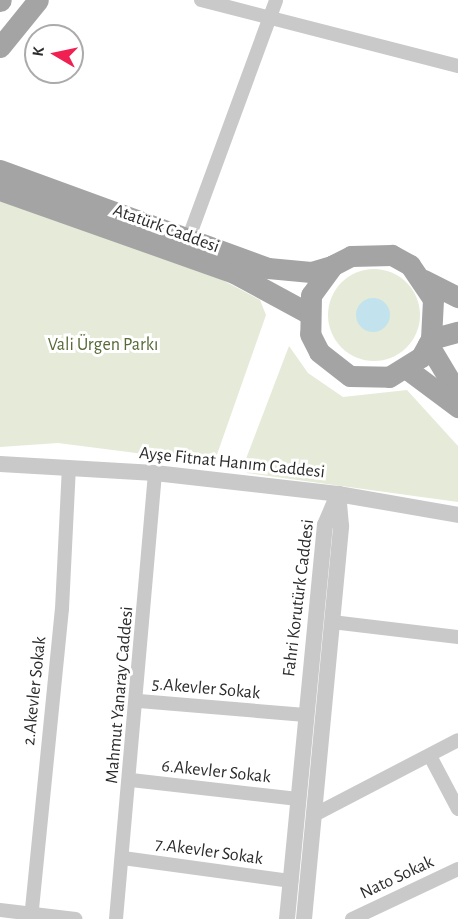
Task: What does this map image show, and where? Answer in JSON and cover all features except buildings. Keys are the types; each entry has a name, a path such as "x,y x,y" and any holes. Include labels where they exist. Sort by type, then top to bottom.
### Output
{"main road":[{"path":"0,47 38,0"},
{"name":"Atatürk Caddesi","path":"0,170 291,273 333,265 371,252 401,260 424,280 458,297"},
{"name":"Atatürk Caddesi","path":"0,190 234,273 308,314"},
{"path":"333,265 311,295 308,314 310,334 332,366 370,380 407,369 429,341 435,319 424,280"},
{"path":"429,341 458,332"},
{"path":"429,341 458,394"},
{"path":"407,369 458,407"}],"street":[{"path":"201,0 458,66"},
{"path":"189,237 272,19 276,0"},
{"name":"Ayşe Fitnat Hanım Caddesi","path":"0,465 155,473 338,494 458,515"},
{"name":"2.Akevler Sokak","path":"32,916 62,604 69,467"},
{"name":"Mahmut Yanaray Caddesi","path":"116,919 139,701 155,473"},
{"name":"Fahri Korutürk Caddesi","path":"304,919 341,526 338,494"},
{"name":"Fahri Korutürk Caddesi","path":"287,919 325,525 338,494"},
{"path":"332,622 458,637"},
{"name":"5.Akevler Sokak","path":"139,701 305,716"},
{"path":"314,815 458,740"},
{"path":"430,756 458,808"},
{"name":"6.Akevler Sokak","path":"130,780 298,799"},
{"name":"7.Akevler Sokak","path":"123,858 291,881"},
{"name":"Nato Sokak","path":"352,919 458,869"},
{"path":"0,910 32,916 75,919"}],"green space":[{"name":"Vali Ürgen Parkı","path":"0,201 215,276 260,300 266,315 214,463 58,443 0,447"},
{"path":"374,269 392,272 407,282 417,297 420,315 417,333 407,348 392,358 374,361 356,358 341,348 331,333 328,315 331,297 341,282 356,272"},
{"path":"289,346 308,373 343,397 407,390 458,446 458,502 247,473 244,464"}],"water":[{"path":"373,298 385,303 390,315 385,327 373,332 361,327 356,315 361,303"}]}
